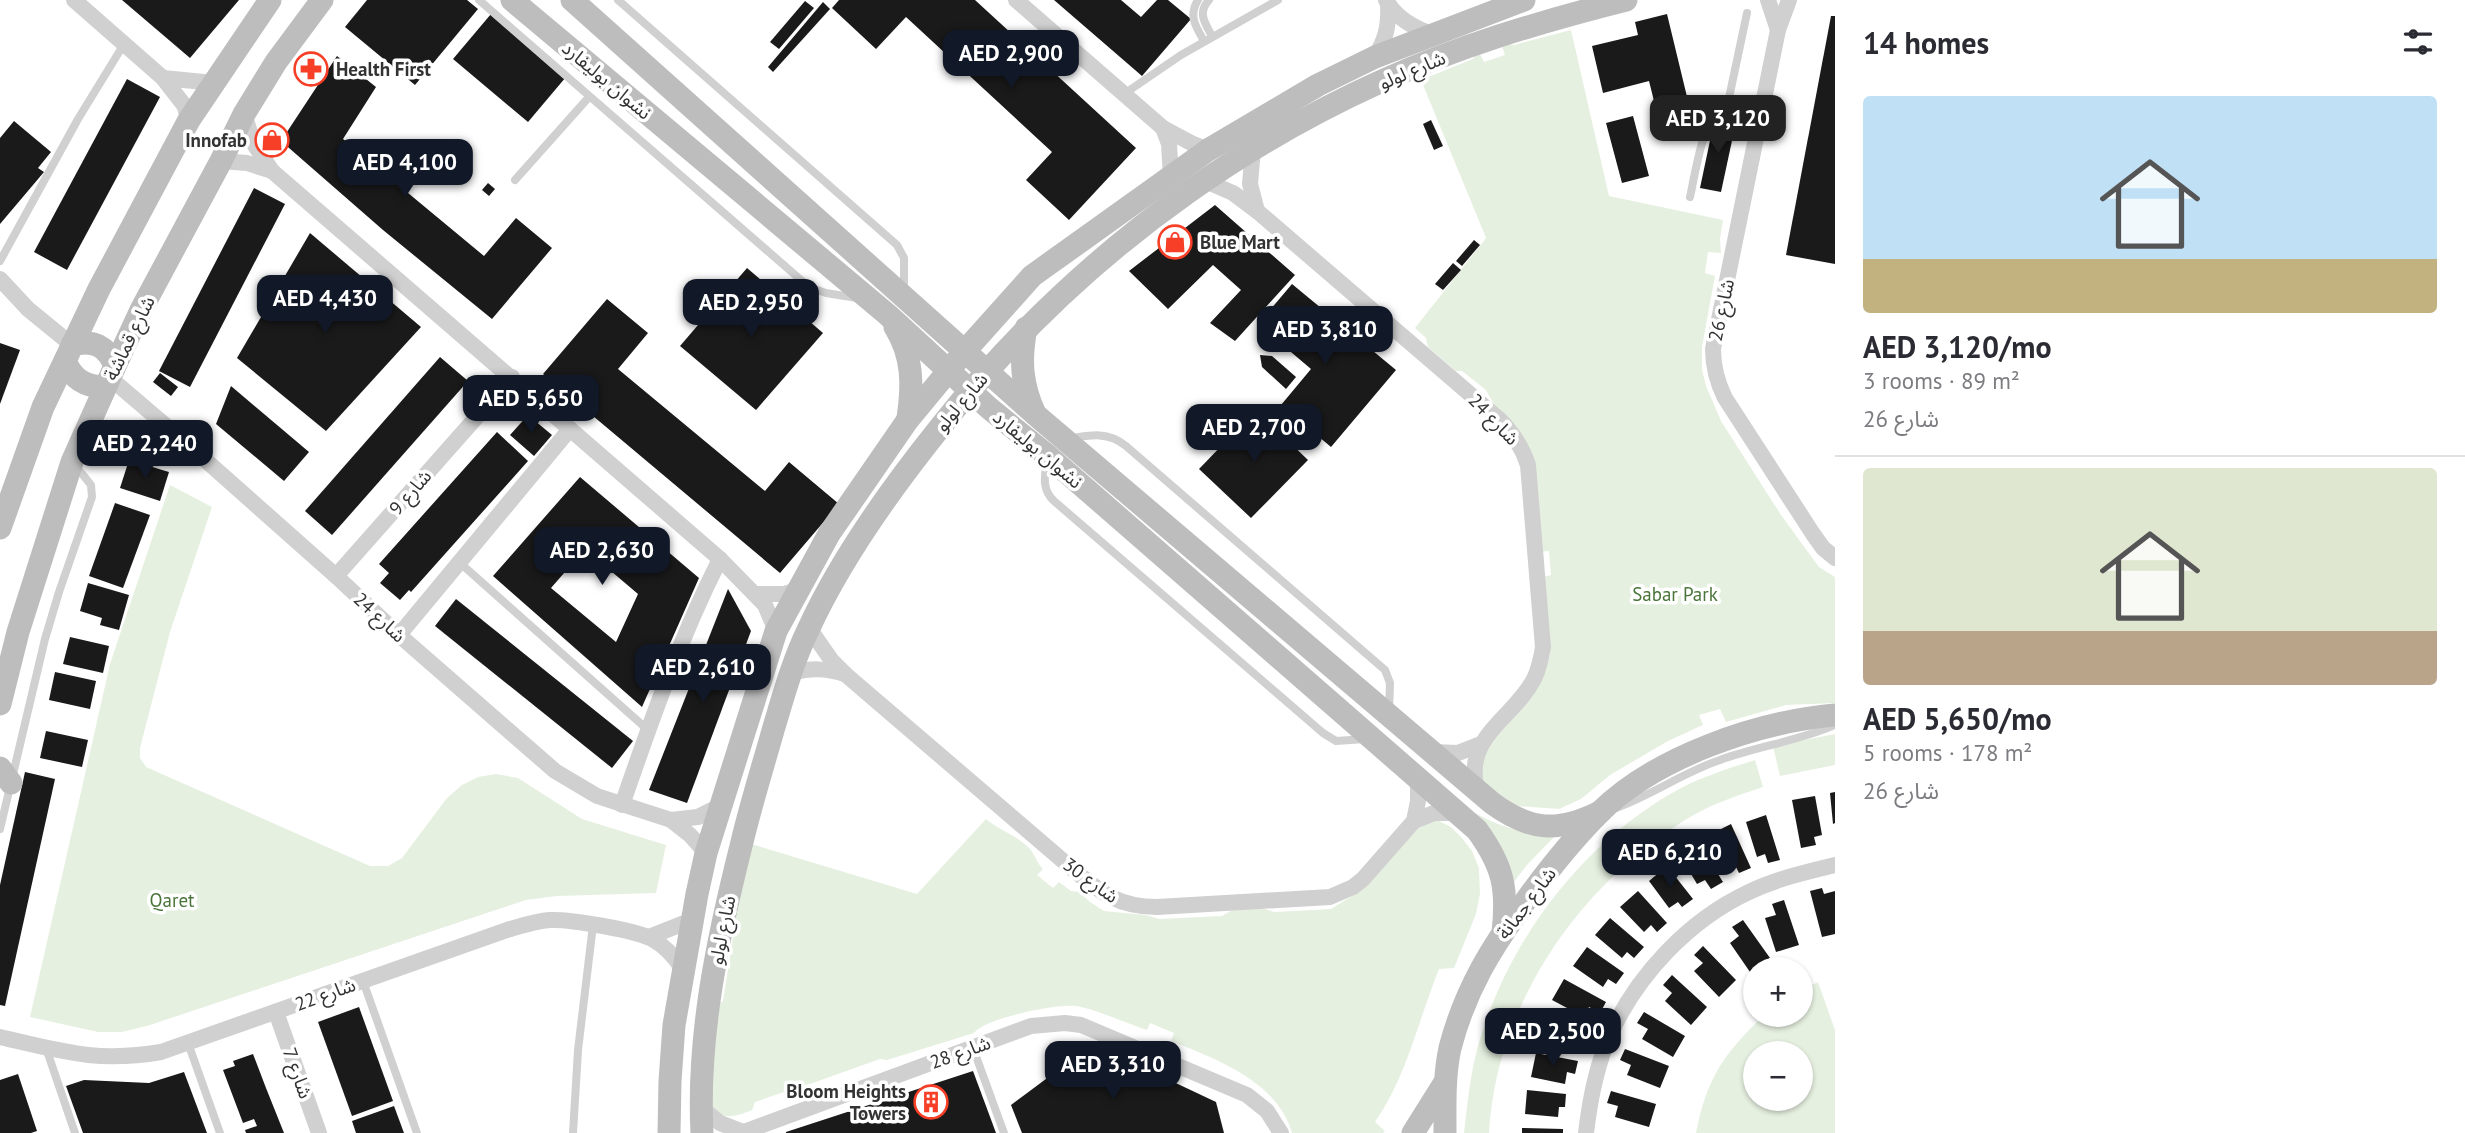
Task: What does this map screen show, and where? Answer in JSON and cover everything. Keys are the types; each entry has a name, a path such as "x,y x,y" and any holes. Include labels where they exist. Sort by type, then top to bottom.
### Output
{"street":[{"path":"74,0 163,78 184,105 189,120"},
{"path":"0,527 43,407 99,289 189,120 270,0"},
{"name":"شارع قماشة","path":"0,704 18,632 72,462 110,377 141,310 244,114 276,62 323,0"},
{"name":"نشوان بوليفارد","path":"512,0 887,304 964,352 1037,416 1056,448 1371,739 1477,830 1493,853 1503,878 1506,905 1503,932"},
{"name":"نشوان بوليفارد","path":"572,0 887,304 969,390 1056,448 1389,714 1510,816 1533,825 1556,827 1579,822 1600,812"},
{"path":"1016,0 1163,128 1208,150"},
{"name":"شارع لولو","path":"669,1133 674,1025 706,853 776,631 829,534 907,421 1032,276 1208,150 1318,85 1375,57 1524,0"},
{"name":"شارع لولو","path":"702,1133 700,1107 705,1039 717,948 753,799 791,673 808,628 851,551 900,477 969,390 1026,328 1109,252 1203,180 1253,148 1326,108 1409,70 1493,37 1626,0"},
{"name":"شارع 26","path":"1768,0 1778,30"},
{"name":"شارع 26","path":"1789,0 1778,30 1714,341 1713,367 1725,398 1813,534 1835,558"},
{"path":"1387,2 1400,18 1431,34"},
{"path":"1375,57 1387,32 1387,2"},
{"path":"1486,13 1493,37"},
{"path":"163,78 214,83"},
{"path":"244,114 254,144 272,171 720,559 765,605 776,631"},
{"path":"1163,128 1169,144 1171,177"},
{"path":"1253,148 1250,184 1257,211"},
{"path":"221,161 247,163 272,171"},
{"name":"شارع 24","path":"1203,180 1233,193 1257,211 1499,419 1522,447 1528,465 1543,648 1533,680 1481,744 1473,766 1477,789"},
{"path":"0,279 68,353 76,379 95,387 110,377 111,356 104,348 83,342 68,353"},
{"path":"887,304 911,365 912,393 907,421"},
{"path":"1026,328 1022,373 1027,396 1037,416"},
{"name":"شارع 24","path":"110,377 555,771 597,796 671,820 690,835 706,853"},
{"name":"شارع 9","path":"336,576 512,377"},
{"path":"399,635 570,429"},
{"path":"622,805 697,605 720,559"},
{"path":"756,594 770,595 798,590"},
{"name":"شارع 30","path":"808,628 845,674 1077,873 1108,897 1123,904 1157,907 1342,894 1363,879 1414,821"},
{"path":"791,673 808,668 845,674"},
{"name":"شارع جمانة","path":"1445,1133 1446,1079 1450,1051 1461,1009 1479,969 1533,890 1600,812 1640,781 1685,755 1772,725 1835,715"},
{"path":"1433,752 1458,753 1481,744"},
{"path":"1414,821 1418,779"},
{"name":"شارع 24","path":"671,820 698,817 722,805"},
{"path":"1414,821 1434,813 1457,813"},
{"path":"1586,1133 1594,1082 1610,1035 1635,991 1666,952 1705,918 1748,892 1797,874 1835,865"},
{"name":"شارع 22","path":"0,1037 74,1055 103,1058 151,1053 188,1043 528,923 561,920 649,937 668,951 683,970"},
{"path":"649,937 692,920"},
{"name":"شارع 7","path":"276,1012 319,1133"},
{"name":"شارع 28","path":"700,1107 720,1123 742,1132 1031,1026 1065,1023 1081,1025 1247,1095 1266,1111 1281,1133"},
{"path":"1413,1133 1446,1079"}],"lane":[{"path":"479,0 808,287 887,304 905,265 897,245 618,0"},
{"path":"1198,0 1193,8 1193,19 1208,39"},
{"path":"1208,39 1202,7 1209,0"},
{"path":"1124,94 1208,39 1278,0"},
{"path":"1726,112 1747,13"},
{"path":"0,261 78,118 124,44"},
{"path":"514,180 589,97"},
{"path":"1690,197 1713,116 1726,112 1760,118"},
{"path":"1056,448 1101,435 1119,440 1385,670 1390,682 1389,714"},
{"path":"0,829 5,775 59,592 92,497 90,485 72,462"},
{"path":"458,561 648,730"},
{"path":"1600,812 1634,801 1683,775 1717,761 1835,725"},
{"path":"573,1133 578,1050 593,925"},
{"path":"363,981 417,1133"},
{"path":"188,1043 220,1133"},
{"path":"46,1048 75,1133"},
{"path":"973,1048 1004,1133"}],"green space":[{"name":"Sabar Park","path":"1571,30 1609,196 1723,220 1721,253 1708,252 1705,273 1715,276 1702,347 1702,369 1721,421 1781,515 1819,567 1835,577 1835,703 1786,705 1726,722 1720,709 1699,715 1703,725 1668,741 1610,775 1581,799 1559,809 1516,806 1479,780 1474,765 1530,694 1547,665 1550,653 1549,625 1540,578 1551,575 1549,551 1536,552 1536,481 1486,390 1462,371 1456,371 1428,347 1426,338 1415,328 1486,238 1421,80 1473,59 1478,50 1484,62 1505,55 1501,43 1514,45"},
{"name":"Qaret","path":"170,485 212,507 170,632 140,748 140,758 146,767 370,866 388,866 402,858 447,798 462,785 478,777 496,774 518,778 582,819 666,845 656,893 557,896 526,900 122,1032 98,1032 30,1017 110,664"},
{"path":"1835,734 1835,765 1780,776 1773,746"},
{"path":"1755,760 1763,787 1713,805 1685,820 1646,847 1610,879 1578,915 1550,954 1526,995 1508,1040 1495,1086 1489,1133 1464,1133 1477,1051 1499,988 1517,953 1561,888 1617,832 1648,808 1681,788 1717,772"},
{"path":"1475,813 1514,829 1556,835 1507,891 1472,818"},
{"path":"986,819 1030,849 1043,869 1037,875 1053,888 1059,882 1071,891 1080,892 1104,911 1159,919 1222,916 1234,909 1262,908 1274,912 1331,909 1360,891 1413,825 1437,820 1451,827 1472,851 1479,868 1480,894 1476,914 1454,968 1439,969 1404,1067 1375,1122 1385,1131 1292,1133 1273,1099 1259,1086 1225,1064 1171,1041 1174,1033 1150,1023 1147,1030 1075,1006 1006,1017 981,1027 974,1033 887,1060 880,1059 807,1085 800,1092 790,1090 755,1102 752,1110 739,1115 724,1116 707,1108 710,1009 723,1001 733,937 727,932 745,842 917,894"},
{"path":"1818,982 1835,1030 1835,1133 1696,1133 1712,1081 1738,1042 1752,1027 1813,1027 1813,984"}],"building":[{"path":"122,0 239,0 190,58"},
{"path":"367,0 467,0 478,9 415,85 345,27"},
{"path":"839,0 975,0 1136,148 1069,220 1026,180 1052,152 906,17 876,49 832,8"},
{"path":"1054,0 1121,0 1141,17 1157,0 1168,0 1191,19 1142,76"},
{"path":"805,1 814,8 779,49 770,42"},
{"path":"823,2 830,9 773,72 768,67"},
{"path":"491,14 566,77 528,122 453,59"},
{"path":"1667,14 1689,105 1657,113 1649,81 1603,93 1592,46 1638,35 1635,22"},
{"path":"1831,16 1835,16 1835,264 1786,255"},
{"path":"337,56 376,87 343,139 484,256 516,218 552,248 492,319 383,230 281,141"},
{"path":"127,79 160,97 67,270 34,252"},
{"path":"1633,116 1649,176 1622,183 1606,123"},
{"path":"1715,117 1736,122 1721,192 1700,188"},
{"path":"1431,120 1443,146 1434,150 1423,124"},
{"path":"14,121 51,152 38,168 44,172 0,224 0,138"},
{"path":"488,183 495,189 489,196 482,190"},
{"path":"254,188 285,204 190,387 159,371"},
{"path":"1215,205 1295,275 1235,341 1210,323 1241,290 1213,265 1168,309 1129,271"},
{"path":"310,233 421,327 326,431 237,358"},
{"path":"1474,240 1480,245 1462,266 1456,261"},
{"path":"1453,263 1461,270 1443,290 1435,284"},
{"path":"747,268 823,333 756,410 680,346"},
{"path":"1292,284 1396,370 1331,447 1281,405 1311,369 1258,324"},
{"path":"607,299 648,333 618,369 765,491 789,462 839,504 780,573 543,374"},
{"path":"0,343 20,350 0,404"},
{"path":"1260,355 1272,356 1296,377 1286,389 1262,367"},
{"path":"440,357 468,381 332,535 305,511"},
{"path":"160,373 178,387 171,396 153,382"},
{"path":"231,386 309,452 284,481 216,424"},
{"path":"1256,410 1308,460 1251,518 1199,469"},
{"path":"528,415 552,435 534,456 510,435"},
{"path":"497,432 528,461 411,592 409,590 400,600 380,583 389,573 379,564"},
{"path":"129,460 169,472 160,501 120,488"},
{"path":"580,477 699,578 642,707 493,576","holes":["585,549 638,594 616,642 551,588"]},
{"path":"115,503 150,515 123,588 89,576"},
{"path":"88,583 129,595 119,630 100,625 102,618 80,611"},
{"path":"728,589 751,631 687,803 649,790"},
{"path":"456,599 633,741 612,768 435,626"},
{"path":"70,637 109,646 103,673 63,664"},
{"path":"55,672 96,681 90,709 49,700"},
{"path":"46,731 88,740 82,767 40,758"},
{"path":"25,772 55,779 5,1006 0,1005 0,885"},
{"path":"1835,792 1835,823 1833,824 1830,793"},
{"path":"1815,796 1822,835 1814,837 1816,845 1801,848 1792,800"},
{"path":"1766,815 1780,860 1768,863 1765,854 1757,857 1746,822"},
{"path":"1731,824 1751,868 1739,873 1734,863 1724,868 1709,835"},
{"path":"1698,842 1723,882 1711,889 1705,880 1697,884 1679,854"},
{"path":"1667,866 1693,899 1682,907 1678,902 1669,908 1649,881"},
{"path":"1822,888 1824,894 1835,891 1835,934 1822,937 1810,891"},
{"path":"1638,891 1667,923 1657,932 1651,925 1644,932 1620,907"},
{"path":"1784,900 1799,945 1776,952 1765,918 1776,915 1772,904"},
{"path":"1610,918 1644,947 1634,958 1627,952 1622,958 1595,935"},
{"path":"1743,920 1769,957 1743,957 1743,962 1730,943 1739,936 1732,927"},
{"path":"1703,946 1736,980 1719,997 1694,971 1703,963 1694,955"},
{"path":"1587,947 1624,973 1616,984 1608,979 1603,987 1573,966"},
{"path":"1672,975 1707,1007 1691,1025 1665,1001 1672,993 1663,985"},
{"path":"1564,979 1606,1002 1600,1013 1589,1007 1584,1017 1552,1000"},
{"path":"359,1007 393,1101 352,1116 318,1022"},
{"path":"1644,1012 1685,1036 1673,1057 1642,1039 1648,1029 1637,1023"},
{"path":"1551,1013 1590,1027 1586,1039 1578,1036 1574,1046 1542,1034"},
{"path":"1093,1044 1216,1102 1224,1133 1022,1133 1011,1105"},
{"path":"1625,1049 1669,1066 1660,1088 1627,1075 1631,1065 1620,1060"},
{"path":"1536,1053 1578,1061 1575,1074 1567,1072 1565,1084 1531,1077"},
{"path":"253,1054 284,1133 246,1133 245,1130 257,1126 254,1119 243,1123 223,1070 235,1066 233,1061"},
{"name":"Bloom Heights Towers","path":"973,1071 996,1133 786,1133 786,1132"},
{"path":"184,1072 207,1133 83,1133 66,1086 84,1080 149,1083"},
{"path":"18,1074 37,1131 0,1133 0,1080"},
{"path":"1527,1090 1566,1094 1565,1107 1559,1107 1558,1117 1525,1114"},
{"path":"1611,1091 1656,1104 1649,1127 1615,1117 1618,1106 1607,1103"},
{"path":"394,1106 404,1133 356,1133 352,1121"},
{"path":"1522,1128 1563,1129 1563,1133 1522,1133"}],"place":[{"name":"Health First","path":"311,69"},
{"name":"Innofab","path":"272,140"},
{"name":"Blue Mart","path":"1175,242"},
{"name":"Bloom Heights Towers","path":"931,1102"}]}
